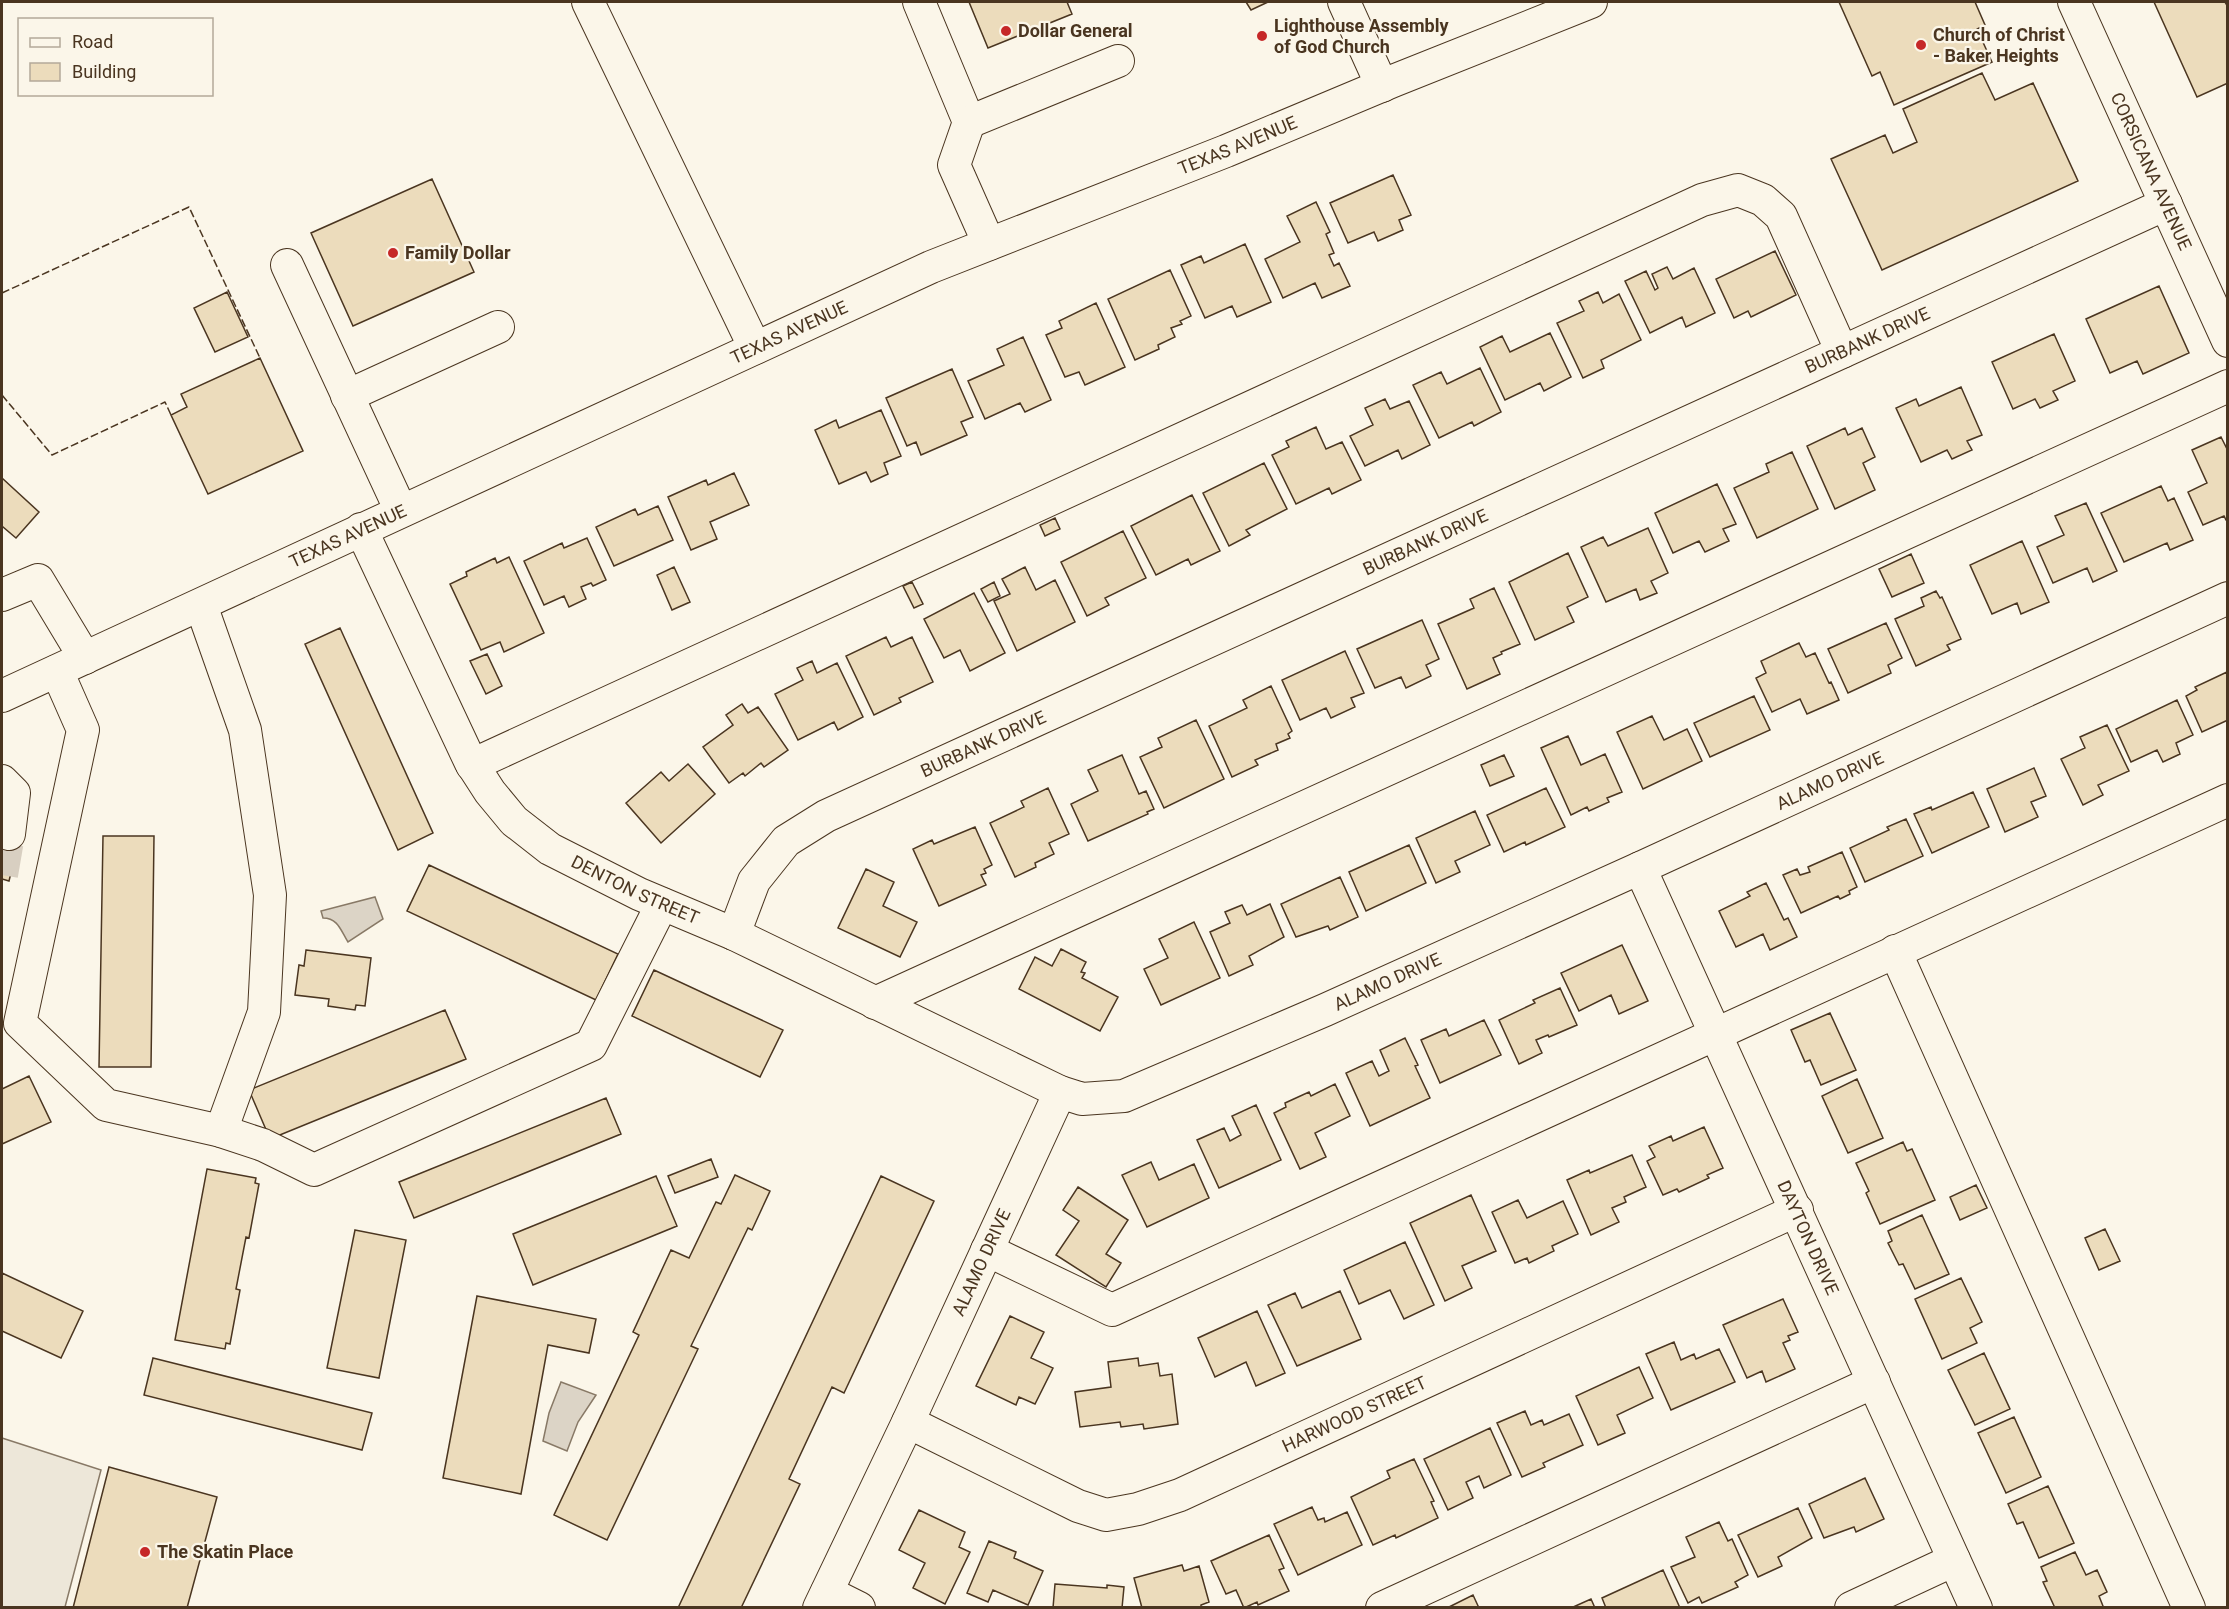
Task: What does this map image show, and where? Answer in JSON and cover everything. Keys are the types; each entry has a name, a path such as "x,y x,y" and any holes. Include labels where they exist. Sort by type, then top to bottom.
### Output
{"street":[{"path":"588,2 755,348"},
{"path":"920,2 969,122 954,165 989,244"},
{"path":"1344,2 1382,86"},
{"name":"TEXAS AVENUE","path":"2,696 931,267 1226,151 1591,2"},
{"name":"CORSICANA AVENUE","path":"2073,2 2228,341"},
{"path":"969,122 1118,61"},
{"path":"472,765 1702,200 1738,190 1763,200 1781,216 1842,352"},
{"name":"BURBANK DRIVE","path":"734,934 754,881 786,841 826,816 2166,204"},
{"path":"287,265 401,511"},
{"path":"347,396 498,327"},
{"path":"875,1003 2228,386"},
{"name":"DENTON STREET","path":"361,529 472,765 490,792 514,821 550,849 662,904 734,934 1060,1092"},
{"path":"2,595 38,580 85,658"},
{"name":"ALAMO DRIVE","path":"823,1600 1060,1092 1082,1099 1124,1096 1325,1010 1640,868 2228,598"},
{"path":"201,605 244,730 270,895 264,1012 221,1131"},
{"path":"57,671 83,730 11,1028 106,1105 221,1131 263,1145 314,1170 591,1045 662,904"},
{"path":"2,781 14,793 9,834"},
{"path":"987,1250 1112,1310 2228,800"},
{"name":"DAYTON DRIVE","path":"1640,868 1977,1608"},
{"path":"1895,951 2189,1608"},
{"name":"HARWOOD STREET","path":"908,1422 1078,1506 1106,1515 1138,1509 1180,1495 1797,1210"},
{"path":"1382,1608 1874,1382"},
{"path":"1851,1608 1954,1560"},
{"path":"823,1600 859,1608"}],"shaded area":[{"path":"375,897 383,919 348,942 336,923 323,918 321,911"},
{"path":"561,1382 596,1395 578,1422 567,1451 543,1441 549,1413"},
{"path":"2,1438 101,1470 65,1607 2,1607"}],"building":[{"name":"Dollar General","path":"969,2 1067,2 1072,14 988,48"},
{"path":"1246,2 1268,2 1251,10"},
{"name":"Church of Christ - Baker Heights","path":"1839,2 1975,2 1985,25 1977,29 1992,62 1894,105 1880,72 1872,76"},
{"path":"2154,2 2225,2 2228,7 2228,83 2197,97"},
{"path":"1982,73 1995,100 2033,83 2078,181 1882,270 1831,159 1885,135 1893,153 1917,142 1903,109"},
{"path":"1393,175 1411,215 1399,220 1403,230 1378,241 1374,232 1348,243 1330,203"},
{"name":"Family Dollar","path":"432,179 474,272 353,326 311,233"},
{"path":"1316,202 1330,232 1326,234 1334,253 1329,255 1334,266 1339,263 1350,286 1322,298 1315,283 1283,298 1265,259 1300,242 1287,216"},
{"path":"1245,244 1271,302 1237,317 1232,306 1205,318 1181,265 1201,256 1204,263"},
{"path":"1775,251 1796,295 1751,317 1748,311 1734,318 1716,279"},
{"path":"1667,267 1673,279 1694,268 1715,313 1686,327 1682,317 1650,333 1625,281 1646,271 1655,290 1658,288 1652,274"},
{"path":"1170,270 1191,316 1180,321 1182,324 1171,328 1175,337 1158,345 1159,349 1135,360 1108,299"},
{"path":"2159,286 2189,353 2143,374 2137,361 2110,373 2086,319"},
{"path":"227,292 248,337 215,352 194,308"},
{"path":"1598,292 1603,303 1619,294 1641,340 1601,360 1604,368 1583,378 1557,323 1584,311 1579,301"},
{"path":"1096,303 1125,367 1085,385 1079,372 1065,377 1046,335 1062,328 1059,321"},
{"path":"1550,333 1571,377 1544,391 1540,383 1505,400 1480,347 1502,336 1510,352"},
{"path":"2054,334 2075,381 2053,391 2058,400 2040,408 2035,399 2013,409 1992,362"},
{"path":"1023,337 1051,400 1025,412 1020,403 985,419 968,381 1004,365 997,349"},
{"path":"260,358 303,451 208,494 171,415 187,407 181,394"},
{"path":"1480,368 1501,412 1474,426 1472,422 1439,438 1413,385 1441,372 1447,384"},
{"path":"952,369 973,417 961,422 967,435 921,455 916,442 907,446 886,398"},
{"path":"1961,387 1982,435 1967,441 1972,450 1952,459 1947,450 1921,462 1896,408 1916,399 1919,406"},
{"path":"1385,399 1390,409 1409,401 1430,445 1402,459 1398,450 1365,466 1350,436 1373,425 1365,408"},
{"path":"881,410 901,456 884,463 888,474 871,482 866,472 839,484 815,430 836,420 839,428"},
{"path":"1316,427 1326,449 1342,442 1361,480 1332,494 1329,488 1296,504 1272,455 1289,447 1286,441"},
{"path":"1845,428 1848,435 1862,428 1875,457 1863,463 1875,490 1835,509 1807,446"},
{"path":"2221,437 2228,451 2228,520 2224,516 2203,525 2188,492 2207,483 2192,450"},
{"path":"1792,452 1818,509 1757,538 1734,488 1769,472 1766,464"},
{"path":"1264,463 1287,509 1246,530 1250,535 1229,546 1203,493"},
{"path":"734,473 749,505 710,522 717,539 691,550 668,497 706,480 708,485"},
{"path":"2,478 39,512 16,538 2,528"},
{"path":"1717,484 1736,524 1723,529 1729,541 1705,552 1699,541 1673,553 1655,513"},
{"path":"2161,486 2168,501 2174,498 2193,540 2170,550 2167,543 2124,562 2101,513"},
{"path":"1192,495 1220,551 1191,565 1188,559 1156,575 1131,526"},
{"path":"2086,503 2117,571 2093,582 2087,568 2053,583 2037,547 2064,535 2055,516"},
{"path":"658,506 673,540 614,566 596,527 635,509 638,515"},
{"path":"1055,518 1060,529 1045,536 1040,525"},
{"path":"1648,528 1668,573 1651,581 1657,593 1640,600 1636,589 1606,602 1581,547 1603,537 1608,546"},
{"path":"1123,531 1146,578 1105,598 1109,605 1087,616 1061,562"},
{"path":"587,538 606,580 593,586 591,583 581,587 586,599 569,607 564,596 544,605 524,561 562,543 564,548"},
{"path":"2022,541 2049,602 2021,614 2017,603 1992,614 1970,565"},
{"path":"1568,553 1588,597 1567,607 1574,622 1535,640 1509,582"},
{"path":"1911,554 1924,583 1892,597 1879,569"},
{"path":"509,557 544,633 504,652 500,642 481,650 450,584 467,576 466,572 495,558 497,563"},
{"path":"674,567 690,602 672,610 657,575"},
{"path":"1025,567 1036,590 1055,580 1075,622 1017,651 994,601 1010,594 1002,579"},
{"path":"912,582 923,604 914,608 903,586"},
{"path":"994,582 1000,596 988,602 981,589"},
{"path":"1494,588 1520,644 1493,658 1500,674 1467,689 1438,624 1474,608 1470,599"},
{"path":"1936,591 1940,598 1942,597 1961,639 1947,645 1950,650 1916,666 1895,619 1924,606 1921,598"},
{"path":"974,593 1005,653 970,671 960,650 944,658 924,619"},
{"path":"1422,620 1439,659 1426,665 1431,676 1406,688 1401,677 1375,688 1357,649"},
{"path":"1886,623 1902,658 1888,665 1891,673 1848,693 1828,649"},
{"path":"340,628 433,833 398,850 305,644"},
{"path":"886,637 891,647 912,637 933,682 899,698 901,702 874,715 846,656"},
{"path":"1799,643 1806,657 1815,653 1839,700 1807,714 1800,699 1772,712 1756,678 1766,673 1761,661"},
{"path":"1345,651 1364,693 1351,698 1355,707 1331,718 1326,708 1300,720 1282,680"},
{"path":"487,654 502,686 486,694 470,661"},
{"path":"812,661 817,673 837,663 863,717 838,730 834,722 798,740 775,694 803,680 797,668"},
{"path":"2227,672 2228,720 2202,732 2186,696 2197,690 2195,687"},
{"path":"1271,686 1292,731 1288,734 1290,738 1276,744 1278,750 1255,760 1258,765 1232,777 1209,726 1247,708 1243,700"},
{"path":"1754,696 1770,730 1710,757 1694,723"},
{"path":"2177,700 2193,735 2176,743 2180,754 2163,762 2157,750 2131,762 2116,729"},
{"path":"742,704 748,713 758,707 788,750 764,767 761,763 745,776 743,773 729,783 703,747 733,725 726,715"},
{"path":"1652,716 1664,740 1687,729 1702,761 1643,789 1617,732"},
{"path":"1196,720 1224,779 1164,808 1140,757 1162,747 1158,738"},
{"path":"2107,725 2129,771 2098,785 2103,795 2083,805 2061,759 2085,748 2080,737"},
{"path":"1568,736 1581,765 1605,754 1622,792 1607,798 1609,802 1589,811 1587,807 1571,815 1541,748"},
{"path":"1122,755 1139,794 1146,791 1154,809 1147,812 1148,814 1088,841 1071,804 1098,791 1088,770"},
{"path":"1504,755 1514,776 1490,786 1481,765"},
{"path":"688,764 715,794 661,843 626,803 661,772 669,781"},
{"path":"2034,768 2046,796 2031,802 2038,817 2005,832 1987,789"},
{"path":"1048,788 1069,834 1049,843 1054,854 1035,863 1036,867 1015,877 990,823 1024,807 1021,801"},
{"path":"1546,788 1565,827 1526,845 1525,842 1504,852 1487,815"},
{"path":"1973,792 1989,827 1932,853 1914,814 1931,807 1932,810"},
{"path":"1475,811 1490,845 1455,861 1460,872 1436,883 1416,838"},
{"path":"1906,819 1923,856 1865,882 1850,848 1889,830 1887,827"},
{"path":"975,827 992,865 984,869 986,873 981,875 986,885 939,906 913,849 932,840 934,844"},
{"path":"2,832 20,836 9,881 2,879"},
{"path":"103,836 154,836 151,1067 99,1067"},
{"path":"1409,845 1426,883 1366,911 1349,872"},
{"path":"1842,852 1857,887 1840,899 1838,896 1801,913 1783,875 1797,869 1800,875 1810,872 1808,867"},
{"path":"429,865 618,954 596,1000 407,911"},
{"path":"866,869 894,882 883,906 917,922 900,957 838,928"},
{"path":"1340,877 1358,917 1330,930 1328,926 1296,937 1281,904"},
{"path":"1766,883 1784,920 1788,918 1797,937 1770,950 1763,934 1736,947 1719,911 1750,896 1747,892"},
{"path":"1270,904 1284,937 1249,956 1253,965 1229,976 1210,932 1230,923 1225,912 1242,905 1247,915"},
{"path":"1194,922 1220,978 1161,1005 1144,969 1168,958 1159,939"},
{"path":"1622,945 1648,1001 1619,1014 1611,995 1579,1011 1561,973"},
{"path":"1061,949 1086,962 1081,972 1085,973 1082,978 1118,997 1100,1031 1019,989 1035,957 1052,966"},
{"path":"306,950 371,958 365,1006 356,1005 355,1010 328,1006 329,999 295,995 299,965 304,966"},
{"path":"654,970 783,1030 760,1077 632,1016"},
{"path":"1560,988 1577,1025 1536,1040 1542,1053 1519,1064 1499,1020 1535,1003 1533,1000"},
{"path":"445,1010 466,1059 270,1139 249,1090"},
{"path":"1830,1013 1856,1070 1821,1085 1810,1060 1805,1062 1791,1030"},
{"path":"1484,1020 1501,1055 1440,1083 1421,1040 1446,1029 1449,1036"},
{"path":"1405,1038 1430,1098 1370,1126 1346,1073 1372,1061 1379,1076 1389,1071 1380,1050"},
{"path":"29,1076 51,1122 2,1144 2,1089"},
{"path":"1857,1079 1883,1138 1848,1153 1822,1096"},
{"path":"1335,1084 1350,1116 1315,1133 1326,1157 1300,1169 1274,1113 1286,1107 1285,1103 1309,1092 1311,1096"},
{"path":"606,1098 621,1134 414,1218 399,1182"},
{"path":"1256,1105 1281,1160 1219,1188 1197,1140 1224,1128 1230,1141 1241,1135 1232,1116"},
{"path":"1704,1127 1723,1168 1707,1175 1709,1178 1679,1192 1677,1189 1663,1195 1647,1161 1655,1157 1649,1146 1671,1136 1673,1141"},
{"path":"1903,1142 1907,1151 1912,1149 1935,1200 1880,1224 1866,1193 1869,1191 1856,1163"},
{"path":"1632,1155 1646,1187 1624,1197 1626,1202 1612,1208 1619,1222 1591,1235 1567,1180"},
{"path":"711,1159 718,1177 675,1193 668,1176"},
{"path":"1151,1162 1159,1180 1194,1164 1209,1198 1147,1227 1122,1175"},
{"path":"207,1169 256,1178 255,1183 259,1184 236,1289 240,1290 230,1344 226,1343 225,1349 175,1340"},
{"path":"735,1175 770,1191 752,1230 748,1228 691,1346 698,1349 607,1540 554,1515 639,1335 633,1332 671,1250 689,1258 716,1202 721,1204"},
{"path":"656,1176 677,1226 533,1285 513,1234"},
{"path":"881,1176 934,1201 844,1393 832,1387 789,1479 800,1484 741,1608 678,1608"},
{"path":"1976,1185 1987,1208 1960,1220 1950,1197"},
{"path":"1078,1187 1128,1220 1106,1254 1121,1263 1106,1287 1056,1255 1079,1221 1063,1210"},
{"path":"1471,1195 1496,1251 1462,1266 1472,1288 1445,1301 1410,1223"},
{"path":"1518,1200 1527,1218 1563,1201 1578,1234 1552,1246 1554,1251 1529,1263 1527,1258 1515,1263 1492,1212"},
{"path":"1922,1215 1949,1274 1915,1289 1903,1264 1899,1265 1888,1243 1892,1241 1888,1231"},
{"path":"2105,1229 2120,1261 2099,1270 2085,1238"},
{"path":"355,1230 406,1240 379,1378 327,1368"},
{"path":"1405,1242 1434,1305 1404,1319 1390,1290 1359,1304 1344,1270"},
{"path":"2,1273 83,1311 61,1358 2,1331"},
{"path":"1961,1278 1982,1322 1970,1328 1977,1343 1942,1359 1915,1299"},
{"path":"1340,1291 1361,1339 1297,1366 1268,1305 1295,1293 1302,1308"},
{"path":"477,1296 596,1319 589,1353 548,1345 521,1494 443,1478"},
{"path":"1783,1299 1798,1332 1788,1336 1790,1340 1783,1343 1795,1369 1766,1382 1762,1371 1747,1378 1723,1325"},
{"path":"1257,1311 1285,1373 1256,1386 1246,1362 1215,1377 1198,1338"},
{"path":"1010,1316 1044,1332 1031,1358 1053,1368 1035,1404 1019,1397 1016,1405 976,1386"},
{"path":"1674,1342 1681,1360 1694,1354 1696,1359 1719,1349 1735,1382 1671,1410 1646,1354"},
{"path":"1984,1353 2010,1409 1975,1425 1948,1370"},
{"path":"153,1358 372,1413 362,1450 144,1395"},
{"path":"1138,1358 1139,1366 1158,1363 1160,1376 1172,1374 1178,1424 1144,1429 1143,1424 1121,1427 1120,1422 1080,1427 1075,1392 1111,1387 1108,1362"},
{"path":"1639,1367 1653,1398 1617,1415 1625,1433 1598,1445 1576,1396"},
{"path":"1525,1411 1531,1425 1542,1420 1544,1425 1569,1414 1583,1445 1543,1463 1545,1467 1522,1477 1497,1423"},
{"path":"2014,1417 2041,1477 2006,1493 1978,1433"},
{"path":"1490,1428 1511,1475 1484,1488 1479,1476 1466,1482 1473,1498 1448,1510 1424,1459"},
{"path":"1414,1459 1434,1501 1431,1502 1438,1518 1396,1538 1395,1535 1373,1545 1351,1497 1390,1478 1387,1471"},
{"name":"The Skatin Place","path":"109,1467 217,1497 187,1608 73,1608"},
{"path":"1865,1478 1884,1519 1856,1532 1854,1527 1824,1538 1809,1504"},
{"path":"2048,1486 2074,1543 2039,1558 2023,1522 2017,1524 2008,1504"},
{"path":"1312,1507 1318,1520 1324,1518 1325,1522 1347,1512 1362,1545 1298,1575 1274,1524"},
{"path":"1798,1508 1812,1538 1778,1557 1782,1566 1758,1577 1738,1535"},
{"path":"919,1510 965,1532 959,1547 970,1552 945,1604 913,1588 925,1563 899,1550"},
{"path":"1719,1522 1728,1541 1732,1539 1748,1575 1735,1582 1738,1587 1702,1603 1699,1597 1688,1603 1671,1567 1695,1557 1686,1537"},
{"path":"1269,1535 1284,1568 1279,1570 1289,1591 1258,1605 1257,1602 1244,1608 1236,1590 1226,1594 1211,1561"},
{"path":"989,1541 1016,1552 1014,1558 1043,1571 1028,1605 993,1590 988,1602 967,1593"},
{"path":"2075,1552 2086,1575 2097,1570 2107,1592 2099,1596 2103,1606 2101,1608 2055,1608 2043,1582 2047,1581 2041,1567"},
{"path":"1182,1565 1184,1571 1199,1566 1209,1602 1201,1605 1201,1608 1142,1608 1134,1578"},
{"path":"1663,1570 1680,1608 1606,1608 1602,1598"},
{"path":"1055,1584 1124,1587 1122,1608 1053,1608"},
{"path":"1473,1595 1479,1608 1447,1608"},
{"path":"1591,1599 1595,1608 1571,1608"}],"tunnel":[{"path":"2,875 9,834"}],"fence":[{"path":"2,293 189,207 260,358"},
{"path":"2,395 52,455 165,402 171,415"}],"place":[{"name":"Dollar General","path":"1006,31"},
{"name":"Lighthouse Assembly of God Church","path":"1262,36"},
{"name":"Church of Christ - Baker Heights","path":"1921,45"},
{"name":"Family Dollar","path":"393,253"},
{"name":"The Skatin Place","path":"145,1552"}]}
